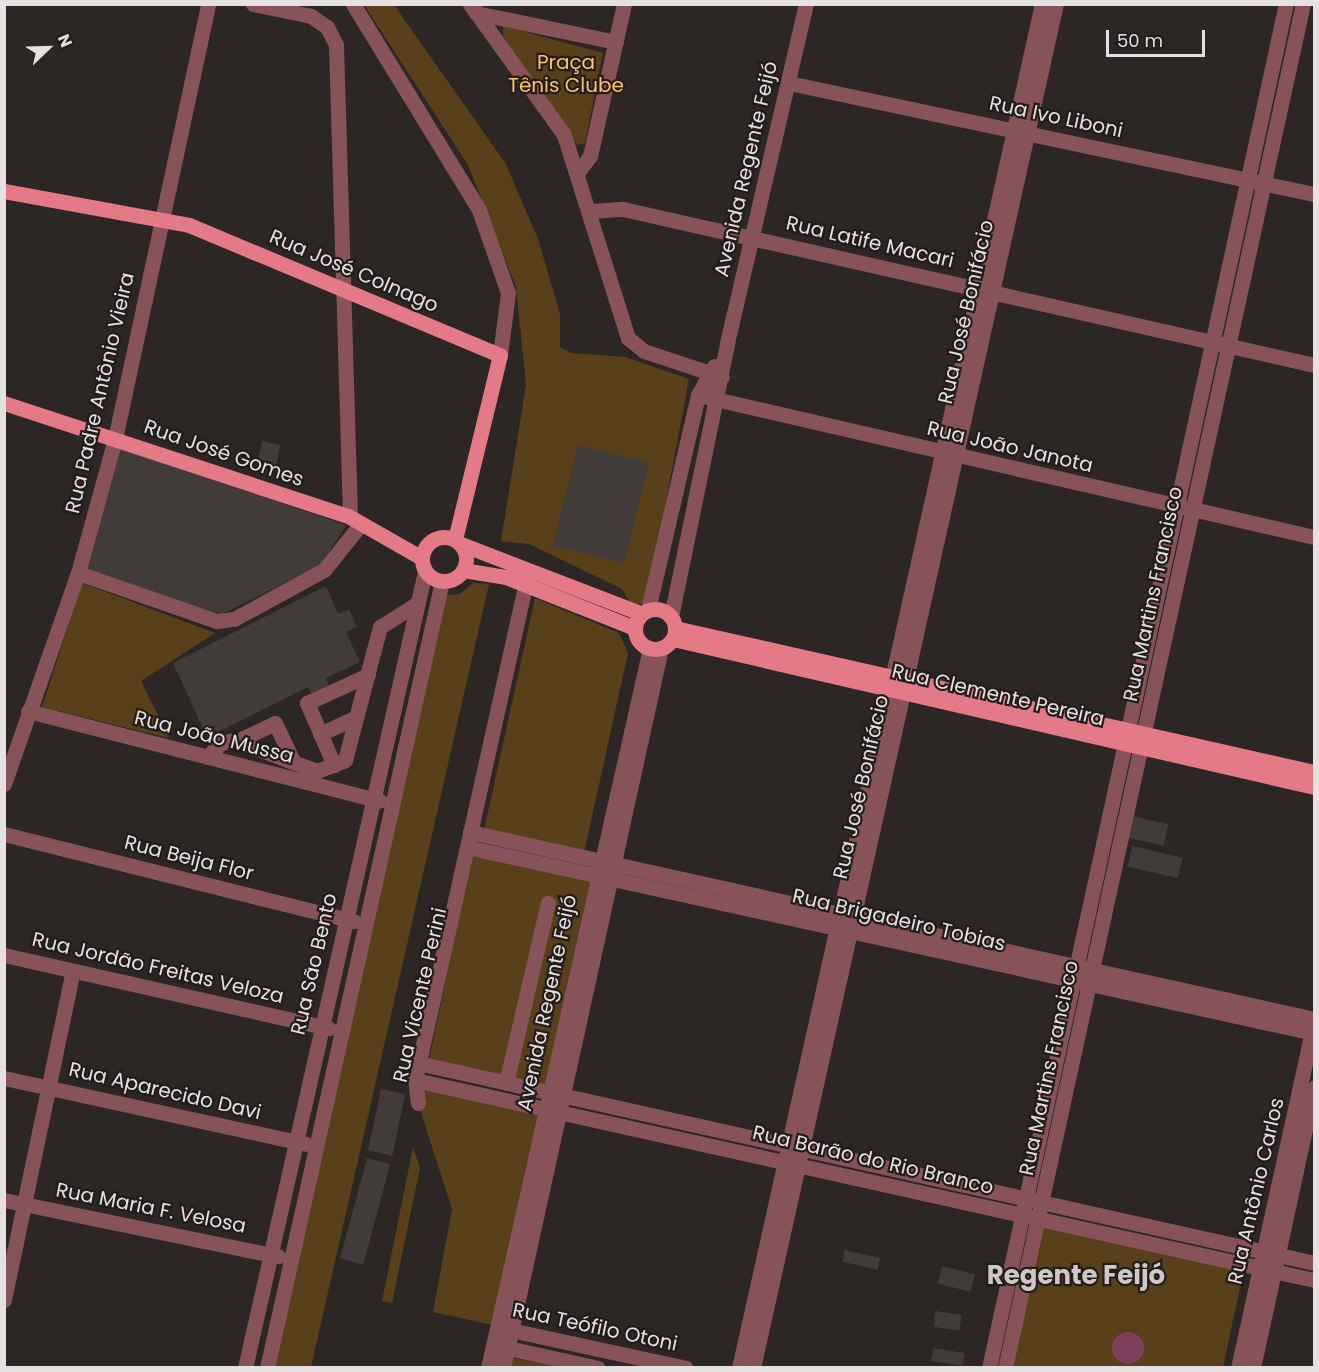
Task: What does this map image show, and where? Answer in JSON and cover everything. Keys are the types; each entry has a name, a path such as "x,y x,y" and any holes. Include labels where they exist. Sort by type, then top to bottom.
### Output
{"main road":[{"name":"Rua José Colnago","path":"4,191 162,219 345,288 500,354"},
{"path":"463,570 458,542 500,354"},
{"name":"Rua José Gomes","path":"4,403 115,438 355,521 424,564"},
{"path":"434,539 458,542 642,617 463,570 442,581 424,564 434,539"},
{"path":"642,617 639,641 666,636"},
{"name":"Rua Clemente Pereira","path":"642,617 666,636 1135,740 1314,787"},
{"name":"Rua Clemente Pereira","path":"1135,740 1314,772"}],"street":[{"name":"Rua Padre Antônio Vieira","path":"4,784 78,573 115,438 208,4"},
{"path":"78,573 217,621 234,619 324,570 355,521 339,67 327,27 311,16 254,4"},
{"path":"353,4 480,210 508,293 500,354"},
{"path":"578,172 590,156 624,4"},
{"name":"Avenida Regente Feijó","path":"642,617 672,514 698,395 716,375 727,343 806,4"},
{"name":"Rua José Bonifácio","path":"1042,4 1043,32"},
{"name":"Rua José Bonifácio","path":"740,1368 795,1147 1043,32 1056,4"},
{"name":"Rua Martins Francisco","path":"1083,975 1093,890 1135,740 1192,510 1248,180 1286,4"},
{"name":"Rua Martins Francisco","path":"989,1368 1030,1217 1083,975 1108,893 1177,507 1264,183 1303,4"},
{"path":"473,9 616,42"},
{"path":"473,9 560,129 578,172 628,338 644,351 716,375"},
{"name":"Rua Ivo Liboni","path":"789,82 1314,194"},
{"name":"Rua Latife Macari","path":"591,212 623,209 1221,342 1314,365"},
{"name":"Avenida Regente Feijó","path":"488,1368 511,1329 521,1252 622,789 637,725 666,636 718,402 716,375"},
{"name":"Rua João Janota","path":"698,395 718,402 1314,537"},
{"path":"672,514 692,518"},
{"name":"Rua São Bento","path":"245,1368 269,1254 297,1142 371,799 418,603 424,564"},
{"name":"Rua Vicente Perini","path":"418,1081 534,572"},
{"name":"Rua São Bento","path":"267,1368 362,923 442,581"},
{"path":"237,741 317,771 345,760 380,627 418,603"},
{"path":"334,765 307,703 368,675"},
{"name":"Rua João Mussa","path":"28,711 389,804"},
{"path":"320,734 356,717"},
{"path":"207,757 221,743 237,741 275,723 294,763"},
{"name":"Rua Beija Flor","path":"4,834 362,923"},
{"name":"Rua Brigadeiro Tobias","path":"472,840 1314,1027"},
{"path":"1093,890 1108,893"},
{"path":"506,1083 548,903"},
{"name":"Rua Jordão Freitas Veloza","path":"4,955 338,1031"},
{"path":"4,1300 51,1087 73,971"},
{"name":"Rua Antônio Carlos","path":"1271,1253 1314,1027"},
{"name":"Rua Barão do Rio Branco","path":"422,1064 1314,1263"},
{"name":"Rua Aparecido Davi","path":"4,1078 315,1146"},
{"name":"Rua Barão do Rio Branco","path":"418,1081 1314,1280"},
{"name":"Rua Antônio Carlos","path":"1238,1368 1267,1270 1314,1089"},
{"name":"Rua José Bonifácio","path":"753,1368 791,1164"},
{"name":"Rua Maria F. Velosa","path":"4,1200 290,1259"},
{"name":"Rua Martins Francisco","path":"1005,1368 1030,1217"},
{"name":"Avenida Regente Feijó","path":"503,1368 495,1327 521,1252"},
{"name":"Rua Antônio Carlos","path":"1253,1368 1267,1270"},
{"name":"Rua Teófilo Otoni","path":"495,1327 686,1368"},
{"path":"254,1328 274,1333"},
{"name":"Rua Teófilo Otoni","path":"500,1346 598,1368"}],"green space":[{"path":"364,5 394,5 506,164 538,239 560,314 560,347 571,353 625,357 689,379 647,603 632,606 622,589 529,544 501,541 526,385 516,287 468,165"},
{"name":"Praça Tênis Clube","path":"503,26 603,53 585,143 577,145 503,36"},
{"path":"82,583 215,633 141,681 169,738 42,707"},
{"path":"473,583 489,584 311,1367 271,1368 384,877 397,750 443,595 460,594"},
{"path":"535,598 619,633 628,653 584,853 484,830"},
{"path":"474,848 597,874 551,1091 428,1065"},
{"path":"422,1082 545,1109 492,1325 433,1312 452,1209 418,1103"},
{"path":"413,1147 420,1168 392,1303 382,1301"},
{"path":"1038,1222 1244,1269 1223,1367 1007,1368"},
{"path":"513,1358 559,1367 511,1367"}],"shaded area":[{"path":"1128,1332 1139,1337 1144,1348 1139,1359 1128,1364 1117,1359 1112,1348 1117,1337"}],"building":[{"path":"262,441 281,445 276,465 258,461"},
{"path":"578,445 649,463 624,564 553,546"},
{"path":"119,448 346,525 321,565 222,614 78,573"},
{"path":"326,586 338,614 349,609 357,627 346,632 360,662 326,678 330,687 312,696 308,687 207,737 173,663"},
{"path":"1131,816 1168,824 1164,845 1126,838"},
{"path":"1132,846 1183,858 1178,878 1127,866"},
{"path":"381,1089 405,1094 392,1156 368,1151"},
{"path":"367,1158 390,1164 363,1265 340,1258"},
{"path":"845,1250 880,1258 877,1270 842,1262"},
{"path":"942,1266 975,1274 971,1292 938,1283"},
{"path":"936,1311 962,1315 959,1331 933,1327"},
{"path":"933,1348 965,1353 963,1366 931,1361"}],"district":[{"name":"Regente Feijó","path":"1076,1276"}]}
